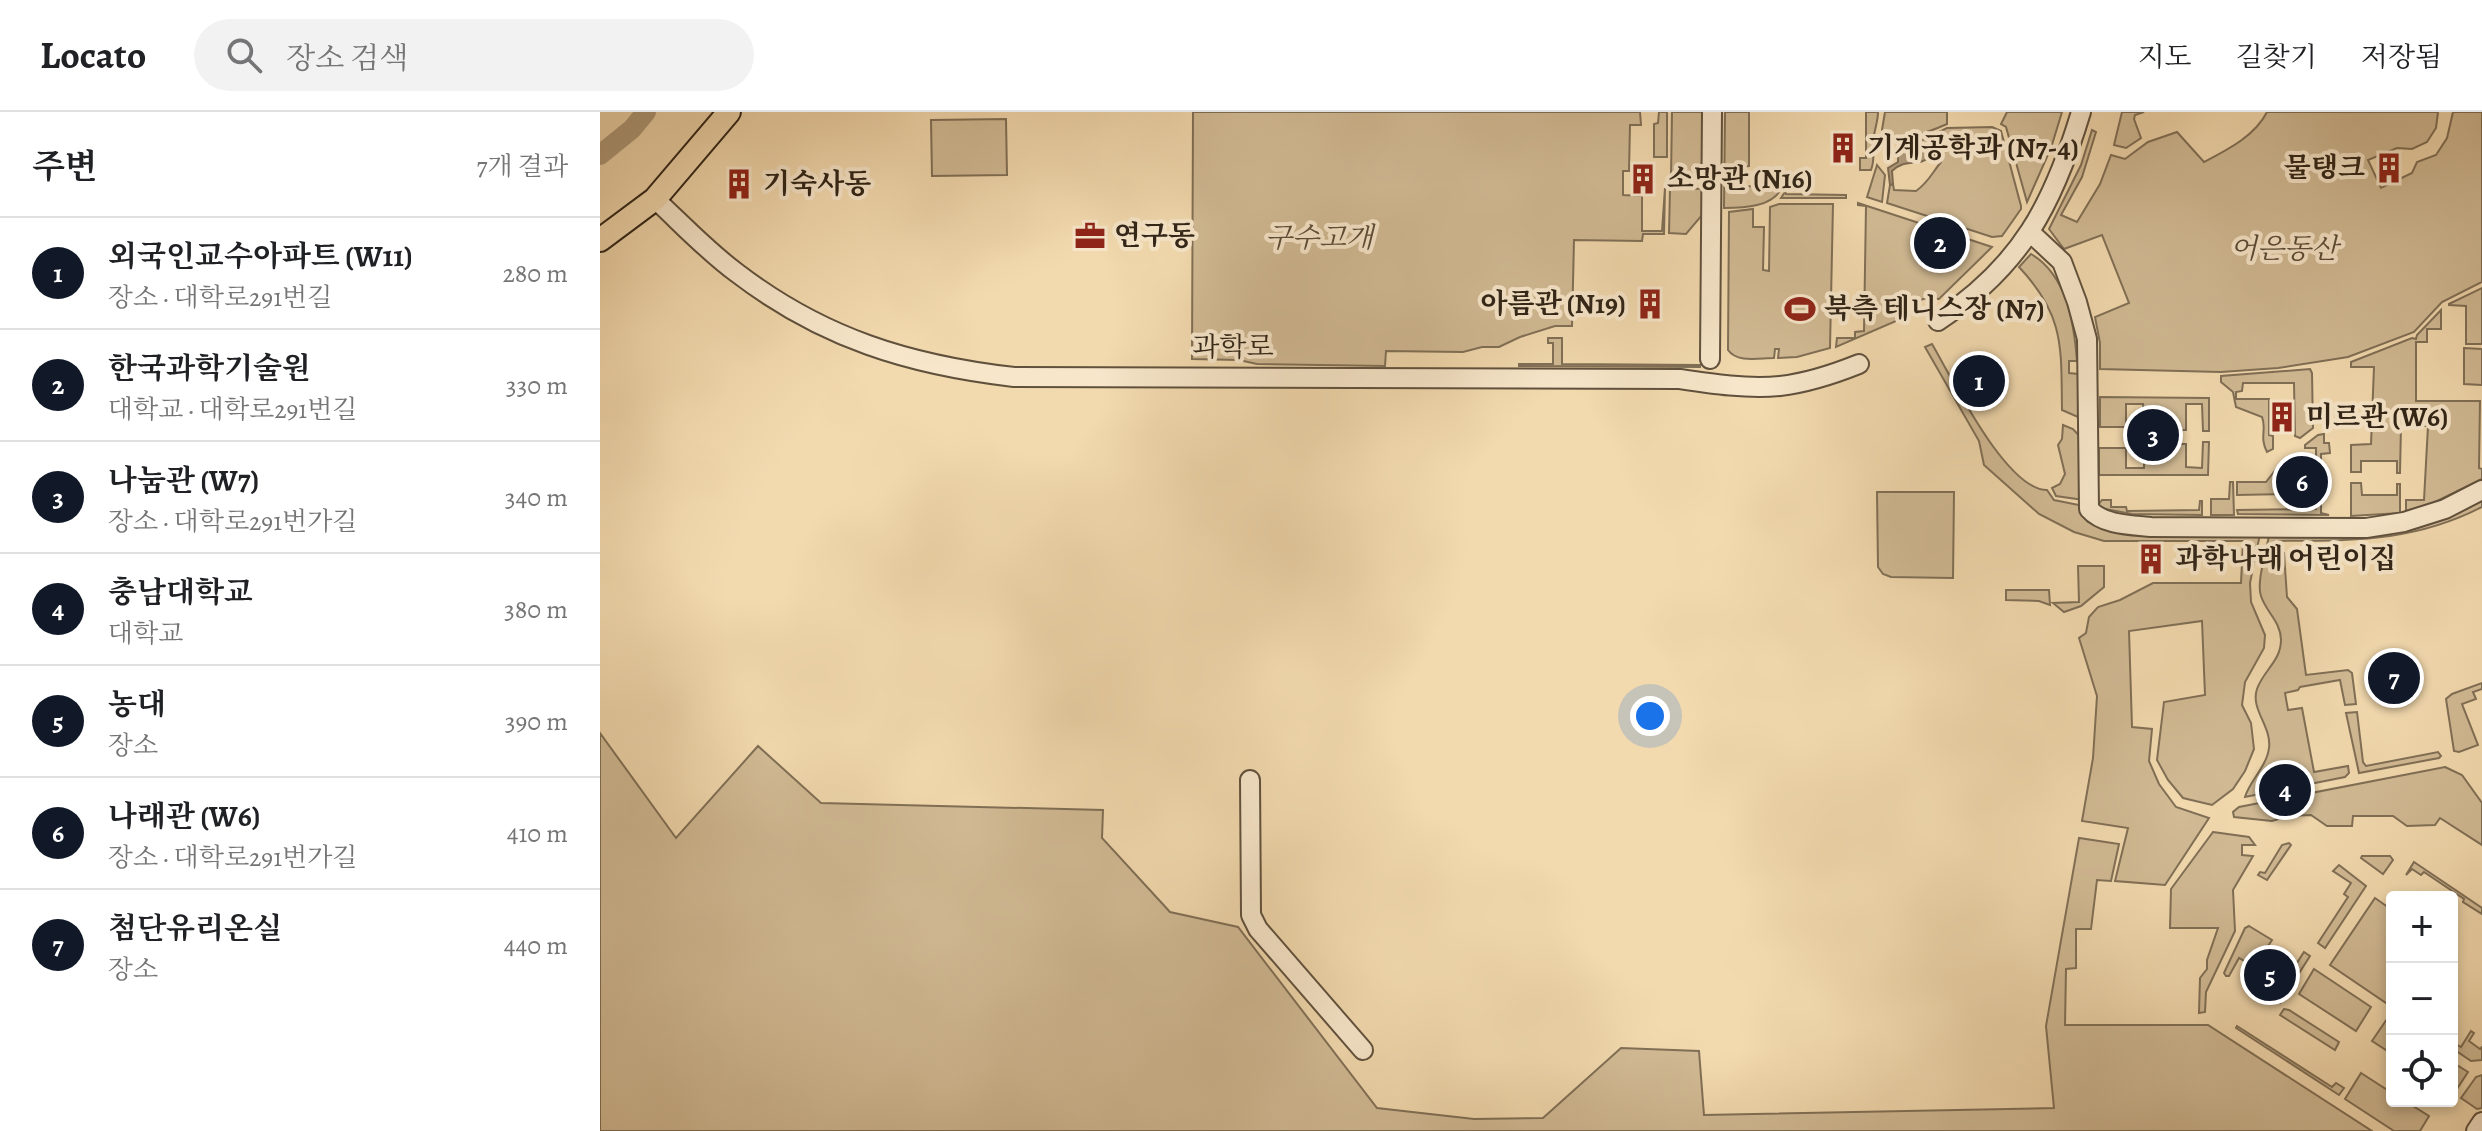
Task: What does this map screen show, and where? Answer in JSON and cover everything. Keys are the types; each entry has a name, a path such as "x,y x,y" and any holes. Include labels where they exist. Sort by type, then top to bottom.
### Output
{"main road":[{"path":"600,240 655,199 729,112"}],"street":[{"path":"1710,359 1712,112"},
{"path":"1938,321 1958,308 1991,278 2031,233 2059,178 2081,112"},
{"name":"과학로","path":"655,199 737,273 787,307 865,346 955,370 1014,377 1680,379 1728,386 1780,386 1825,377 1859,364"},
{"path":"2031,233 2062,262 2087,339 2089,509 2096,516 2151,527 2366,528 2404,522 2432,513 2482,490"},
{"path":"1250,780 1251,915 1258,929 1363,1050"},
{"path":"2476,1131 2482,1122"}],"green space":[{"name":"구수고개","path":"1193,112 1640,112 1641,125 1630,125 1629,171 1623,171 1623,195 1642,196 1642,231 1662,231 1665,188 1664,234 1643,234 1642,241 1574,240 1572,326 1555,326 1499,347 1463,352 1386,351 1385,366 1257,364 1239,360 1192,359"},
{"path":"1659,112 1667,112 1667,157 1654,157 1654,124 1658,123"},
{"path":"1672,112 1704,112 1703,177 1671,177"},
{"path":"1725,112 1749,112 1749,166 1737,167 1737,186 1782,187 1772,199 1749,207 1724,208"},
{"path":"1866,112 1878,112 1871,170 1860,170 1860,158 1866,158"},
{"path":"1885,112 1947,112 1947,124 1923,133 1898,136 1882,130"},
{"path":"2007,112 2062,112 2051,148 2027,202 2006,127 2001,124"},
{"path":"2122,112 2144,112 2135,115 2134,119 2141,138 2126,148 2114,145"},
{"name":"어은동산","path":"2267,112 2438,112 2436,128 2427,142 2412,149 2397,148 2368,160 2381,188 2412,173 2417,162 2436,155 2447,138 2453,112 2482,112 2482,282 2442,302 2414,332 2348,357 2278,368 2221,372 2100,369 2100,343 2095,317 2129,303 2102,235 2064,249 2049,229 2081,165 2092,130 2096,132 2082,177 2061,215 2077,222 2100,184 2111,155 2125,159 2148,142 2177,132 2204,162 2248,135"},
{"path":"1006,119 1007,175 932,176 931,120"},
{"path":"1992,127 2001,131 2021,206 2002,236 1992,237 1887,203 1890,185 1893,184 1894,190 1916,191 1941,162 1927,148 1919,148 1920,141 1947,128"},
{"path":"1877,165 1885,175 1882,202 1867,197"},
{"path":"1670,188 1703,189 1703,214 1686,234 1669,233"},
{"path":"1785,192 1846,195 1846,198 1781,198"},
{"path":"1858,203 1992,247 1939,299 1917,301 1903,318 1836,347 1837,338 1855,338 1855,332 1864,331 1866,206"},
{"path":"1779,204 1833,204 1830,348 1797,357 1778,358 1779,349 1775,349 1774,358 1737,357 1728,350 1729,212 1753,209 1753,227 1764,227 1763,270 1769,271 1770,207"},
{"path":"2031,254 2053,274 2071,316 2077,361 2069,361 2069,373 2080,377 2078,417 2062,410 2060,350 2053,317 2019,267"},
{"path":"2482,288 2482,344 2466,344 2466,306 2449,304"},
{"path":"2441,310 2441,329 2427,329 2427,342 2416,342 2416,401 2480,401 2479,468 2482,469 2482,479 2431,504 2406,511 2406,500 2424,500 2428,426 2401,426 2400,473 2397,473 2397,461 2361,461 2361,472 2351,472 2351,445 2371,444 2374,367 2351,367 2351,362 2416,339"},
{"path":"1548,338 1562,338 1562,364 1700,367 1519,366 1553,364 1553,343 1548,343"},
{"path":"1932,344 1966,405 1998,453 2015,472 2031,485 2047,490 2054,500 2084,506 2084,517 2088,522 2120,532 2260,534 2250,583 2251,602 2265,635 2264,648 2245,682 2242,705 2251,723 2254,749 2233,789 2212,805 2183,798 2157,760 2164,702 2205,695 2202,621 2129,631 2132,727 2152,729 2149,761 2159,784 2176,807 2209,818 2165,885 2115,881 2128,828 2082,821 2093,758 2097,696 2079,638 2086,633 2089,617 2098,607 2153,583 2241,583 2243,541 2104,541 2074,532 2039,514 1984,465 1979,441 1925,347"},
{"path":"2464,348 2482,349 2482,385 2464,384"},
{"path":"2310,369 2313,428 2300,438 2295,436 2294,383 2243,383 2242,391 2236,392 2236,399 2269,399 2269,435 2273,436 2273,449 2267,452 2262,417 2236,407 2233,392 2221,382 2221,376"},
{"path":"2100,397 2209,398 2209,431 2203,431 2202,404 2186,404 2186,430 2144,430 2143,404 2126,404 2126,427 2100,427"},
{"path":"2063,425 2073,429 2083,440 2084,500 2056,496 2052,488 2060,484 2065,474 2058,445 2062,439"},
{"path":"2324,434 2324,443 2329,443 2330,453 2321,454 2321,513 2329,515 2238,514 2237,510 2316,509 2316,470 2312,470 2312,458 2316,457 2316,448 2305,448 2305,445"},
{"path":"2203,442 2209,442 2208,475 2099,475 2099,448 2126,448 2126,468 2144,468 2144,444 2186,444 2186,467 2202,468"},
{"path":"2284,459 2288,464 2288,494 2237,495 2237,482 2266,482"},
{"path":"2230,482 2233,482 2234,515 2211,515 2211,499 2229,499"},
{"path":"2351,483 2361,483 2362,495 2397,495 2397,484 2400,484 2400,513 2351,516"},
{"path":"1877,492 1954,492 1953,578 1891,577 1883,574 1878,567"},
{"path":"2482,499 2482,507 2456,519 2406,533 2355,539 2274,541 2273,552 2284,553 2287,597 2297,609 2306,675 2348,670 2352,673 2356,704 2345,705 2340,680 2285,693 2288,710 2302,708 2314,772 2348,766 2349,773 2345,777 2245,797 2268,755 2269,740 2256,696 2260,683 2278,654 2281,640 2279,628 2263,602 2260,590 2269,535 2370,535"},
{"path":"2102,500 2111,500 2111,507 2126,507 2127,511 2199,510 2202,501 2202,515 2132,514 2100,508 2098,505"},
{"path":"2078,566 2104,566 2104,587 2081,606 2064,612 2053,603 2079,602"},
{"path":"2006,590 2049,590 2050,605 2039,601 2006,600"},
{"path":"2482,683 2482,689 2473,692 2476,699 2462,704 2478,745 2454,751 2446,699"},
{"path":"2357,712 2366,766 2438,752 2441,756 2359,773 2346,713"},
{"path":"600,733 676,838 758,746 821,803 1103,810 1102,838 1170,912 1238,927 1377,1108 1474,1119 1543,1118 1621,1048 1699,1051 1704,1115 2054,1108 2046,1026 2079,838 2119,844 2111,881 2097,880 2091,929 2076,929 2076,968 2066,969 2065,1025 2208,1025 2372,1131 600,1131"},
{"path":"2445,767 2462,775 2482,803 2482,845 2440,818 2435,825 2407,826 2393,816 2353,816 2352,826 2327,826 2311,815 2272,821 2234,817 2233,812 2239,807"},
{"path":"2213,832 2249,837 2255,845 2242,845 2242,855 2253,856 2233,890 2235,931 2206,992 2205,1012 2199,1013 2200,978 2207,969 2218,928 2170,928 2171,889"},
{"path":"2282,845 2291,845 2267,880 2258,875 2265,873"},
{"path":"2362,856 2390,856 2393,860 2383,874"},
{"path":"2414,862 2457,891 2424,872 2421,875 2412,869 2406,875"},
{"path":"2339,865 2366,886 2325,948 2318,943 2348,897 2344,894 2351,883 2333,871"},
{"path":"2458,892 2482,908 2482,914 2463,902"},
{"path":"2375,898 2386,906 2386,1003 2330,965"},
{"path":"2249,926 2272,940 2254,967 2239,958 2229,976 2226,976 2224,973 2245,928"},
{"path":"2304,952 2310,956 2280,1003 2274,999"},
{"path":"2314,969 2371,1007 2356,1031 2299,994"},
{"path":"2284,1009 2339,1042 2335,1050 2280,1015"},
{"path":"2386,1020 2386,1050 2372,1041"},
{"path":"2237,1026 2332,1087 2336,1083 2344,1088 2339,1095"},
{"path":"2471,1031 2474,1033 2469,1041 2480,1049 2482,1047 2482,1060 2471,1061 2458,1052 2458,1045 2461,1047"},
{"path":"2458,1066 2468,1072 2458,1087"},
{"path":"2361,1073 2386,1089 2386,1107 2415,1107 2429,1116 2420,1131 2394,1131 2345,1099"},
{"path":"2482,1075 2482,1108 2477,1109 2461,1098 2476,1077"}],"shaded area":[{"path":"1903,148 1927,148 1930,157 1897,167 1892,171 1893,184 1890,185 1888,168 1898,162 1898,153"}],"waterway":[{"path":"600,155 632,129 646,112"}],"place":[{"name":"기계공학과 (N7-4)","path":"1843,148"},
{"name":"물탱크","path":"2389,168"},
{"name":"소망관 (N16)","path":"1643,179"},
{"name":"기숙사동","path":"739,184"},
{"name":"연구동","path":"1090,236"},
{"name":"한국과학기술원","path":"1940,243"},
{"name":"아름관 (N19)","path":"1650,304"},
{"name":"북측 테니스장 (N7)","path":"1800,309"},
{"name":"외국인교수아파트 (W11)","path":"1979,381"},
{"name":"미르관 (W6)","path":"2282,417"},
{"name":"나눔관 (W7)","path":"2153,435"},
{"name":"나래관 (W6)","path":"2302,482"},
{"name":"과학나래 어린이집","path":"2151,559"},
{"name":"첨단유리온실","path":"2394,678"},
{"name":"충남대학교","path":"2285,790"},
{"name":"농대","path":"2270,975"}]}
